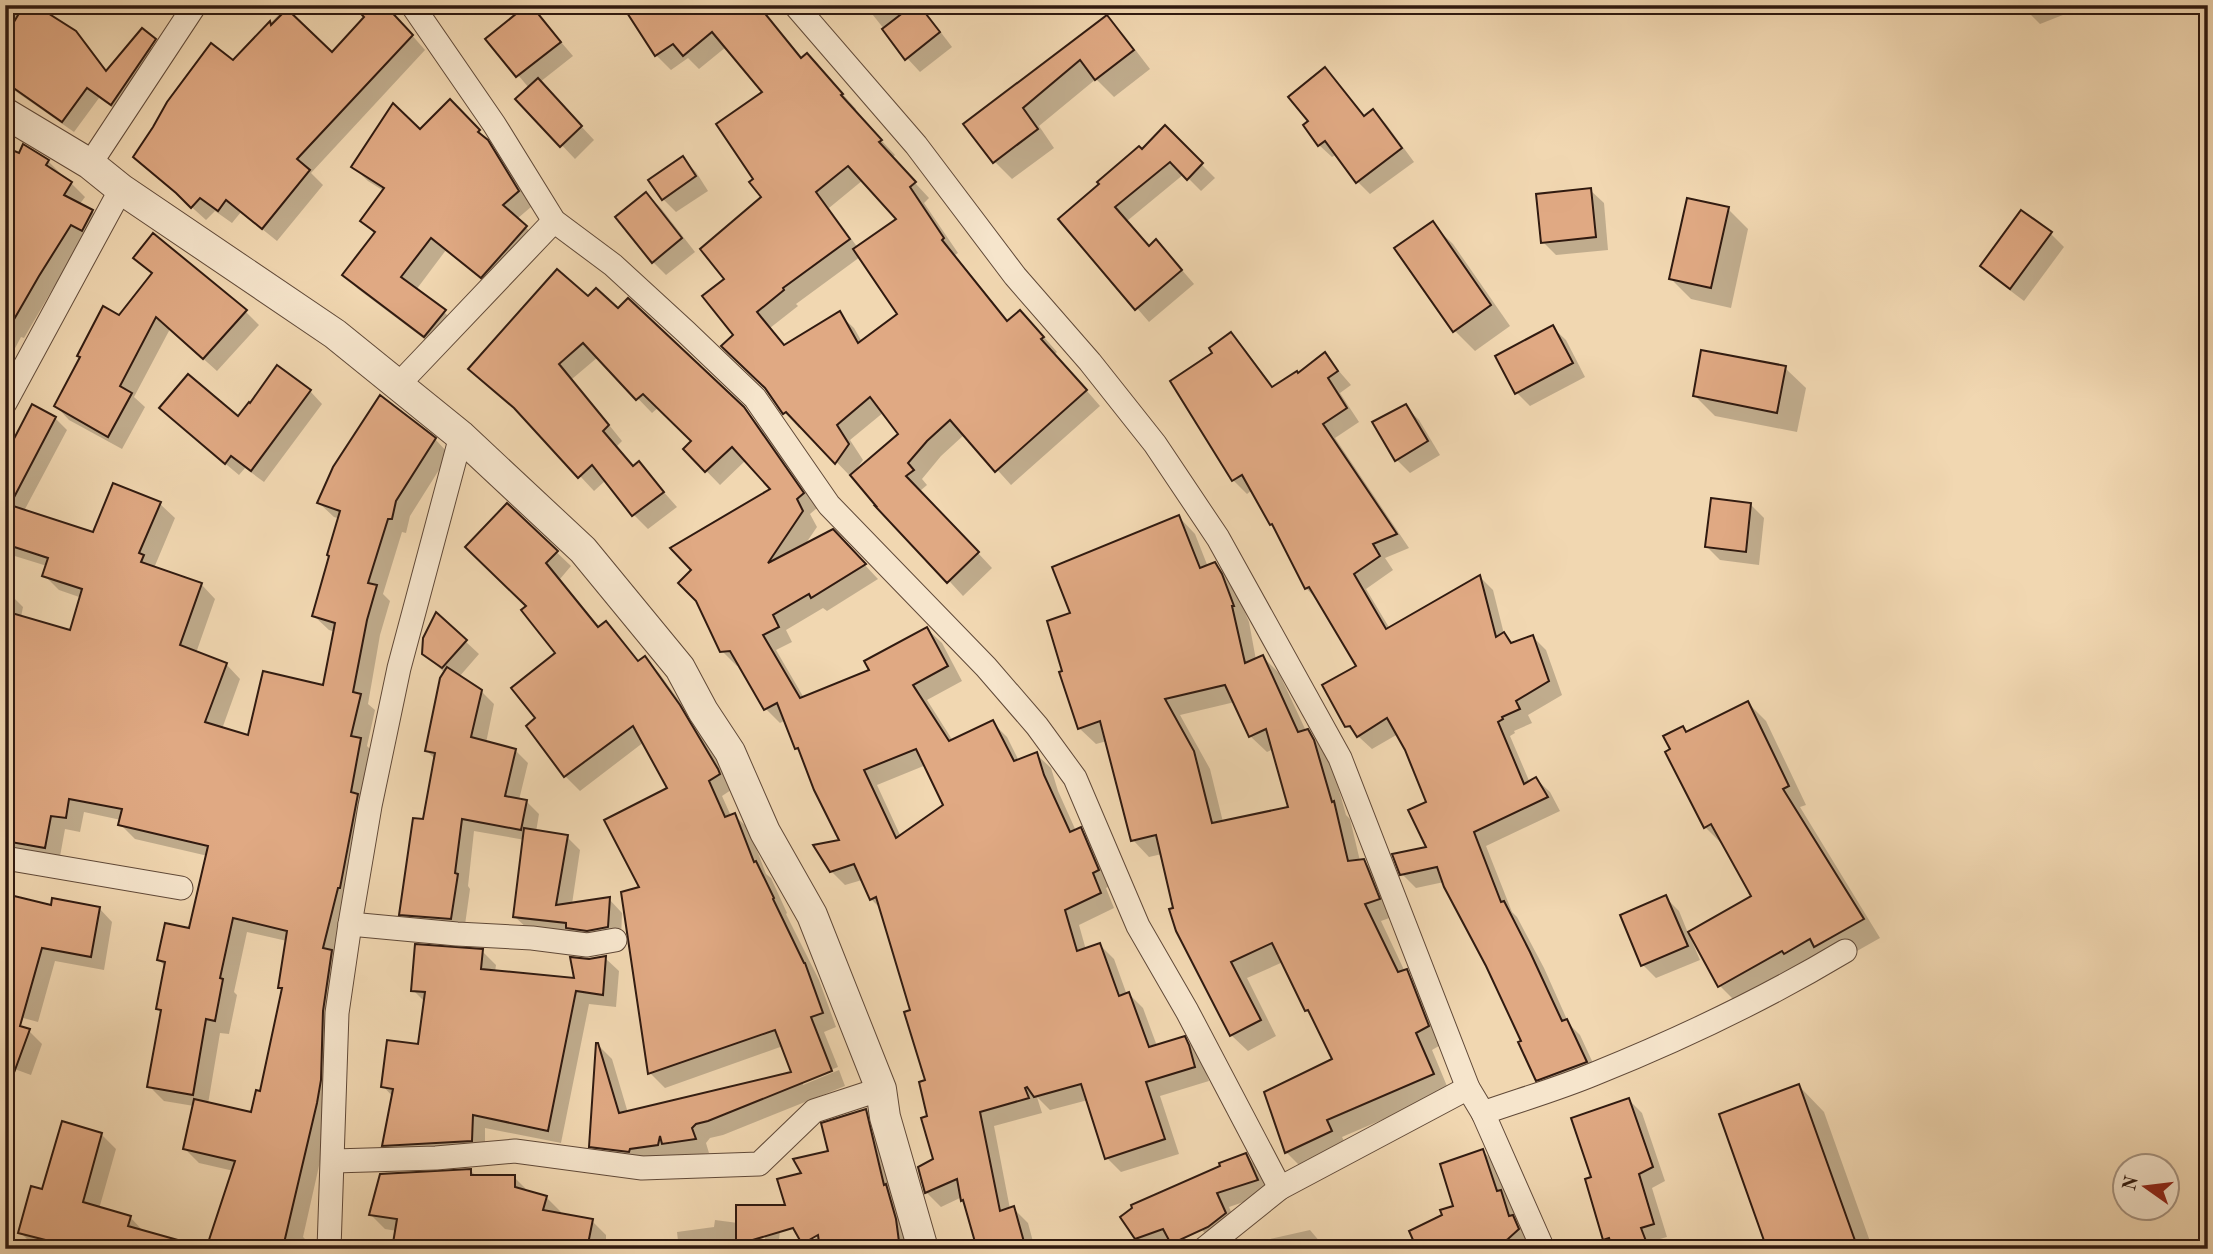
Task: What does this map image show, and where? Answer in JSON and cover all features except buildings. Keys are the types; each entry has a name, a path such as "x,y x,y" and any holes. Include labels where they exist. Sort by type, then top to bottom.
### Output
{"street":[{"path":"90,164 195,5"},
{"path":"412,5 494,124 554,221 613,265 755,398 830,505 986,667 1037,726 1075,778 1139,926 1280,1188"},
{"path":"795,5 916,145 1015,276 1139,423 1218,538 1340,758 1468,1088 1483,1113 1543,1249"},
{"path":"5,113 90,164 121,189 335,334 461,436 583,550 680,668 703,711 730,752 765,832 811,915 881,1089 885,1117 923,1249"},
{"path":"5,403 121,189"},
{"path":"398,385 554,221"},
{"path":"329,1249 337,1013 350,923 370,806 399,668 461,436"},
{"path":"5,858 181,888"},
{"path":"350,923 587,945 615,940"},
{"path":"1483,1113 1591,1076 1680,1038 1789,984 1845,951"},
{"path":"1204,1249 1280,1188 1468,1088"},
{"path":"334,1161 436,1158 515,1151 642,1168 759,1164 814,1111 881,1089"}]}
